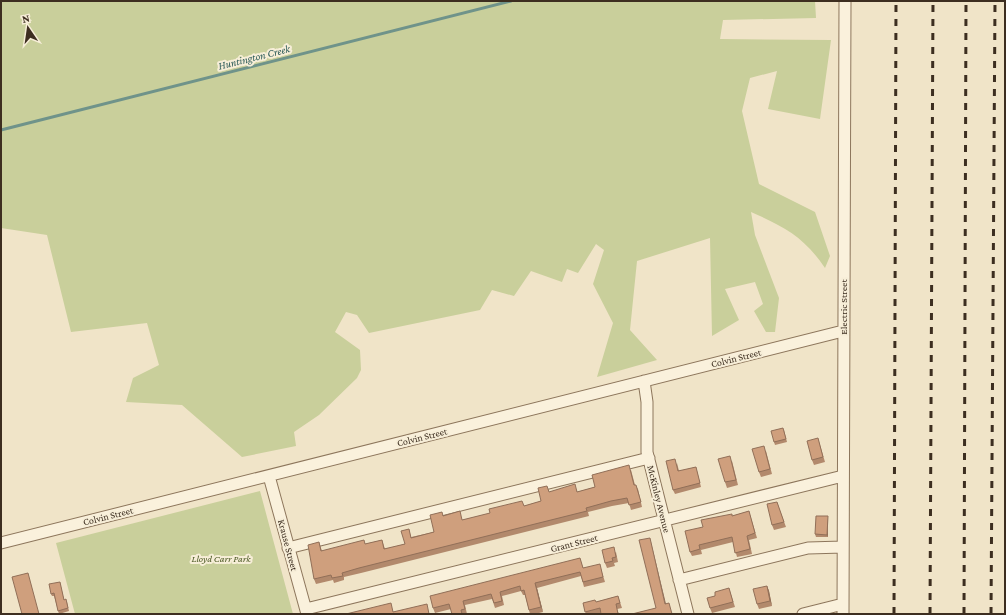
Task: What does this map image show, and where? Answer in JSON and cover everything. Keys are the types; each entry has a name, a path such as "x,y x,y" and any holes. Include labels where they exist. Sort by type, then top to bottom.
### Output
{"street":[{"name":"Electric Street","path":"842,609 845,1"},
{"name":"Colvin Street","path":"1,543 843,331"},
{"name":"McKinley Avenue","path":"644,381 647,402 647,442 649,458 688,614"},
{"path":"288,548 649,458"},
{"name":"Krause Street","path":"269,476 306,612"},
{"name":"Grant Street","path":"306,612 843,476"},
{"path":"679,580 808,548 843,547"},
{"path":"803,614 842,609"}],"green space":[{"path":"1,1 815,1 816,18 723,20 720,39 831,40 820,119 768,109 777,71 750,78 742,111 759,184 815,212 830,256 825,268 809,248 793,234 751,212 755,235 779,298 775,332 766,332 754,311 763,304 755,282 725,289 739,320 712,336 710,238 637,261 630,330 657,360 597,377 613,323 593,284 604,250 596,244 578,273 567,269 562,282 531,271 514,296 492,290 480,310 369,333 357,315 346,312 335,332 360,350 361,370 357,378 319,415 294,432 296,446 242,457 182,405 126,402 133,378 159,365 147,323 71,332 47,235 1,228"},
{"name":"Lloyd Carr Park","path":"260,491 293,614 75,614 56,543"}],"building":[{"path":"783,428 786,439 774,442 771,431"},
{"path":"818,438 823,457 812,460 807,441"},
{"path":"764,446 770,469 759,472 752,449"},
{"path":"730,456 736,480 725,482 718,459"},
{"path":"675,459 678,471 696,467 700,483 673,490 666,461"},
{"path":"629,465 634,485 636,485 641,502 629,505 627,498 611,501 586,508 587,511 359,568 342,573 343,576 332,578 331,575 314,579 308,545 319,542 321,551 364,540 365,544 382,540 384,549 405,544 401,531 409,529 411,538 434,532 430,515 442,512 443,516 460,511 462,520 490,513 489,509 522,501 524,506 541,501 538,488 547,486 549,492 575,484 577,492 595,487 592,475"},
{"path":"777,502 784,522 772,525 767,504"},
{"path":"749,511 755,533 747,536 750,549 735,553 732,537 699,545 700,549 690,552 685,531 703,527 701,520 732,514 732,516"},
{"path":"816,516 828,516 827,535 815,534"},
{"path":"650,538 665,604 669,603 672,614 632,614 656,608 639,540"},
{"path":"614,547 616,557 612,558 613,561 605,563 602,550"},
{"path":"580,558 583,568 600,564 603,577 583,582 580,572 535,583 541,607 529,610 524,590 521,591 520,586 500,592 502,601 494,603 491,594 463,601 465,609 461,610 462,614 452,614 449,604 433,608 430,596"},
{"path":"28,573 39,614 22,614 12,577"},
{"path":"60,582 64,600 66,599 68,608 58,611 54,593 51,594 49,584"},
{"path":"767,586 770,601 757,604 753,589"},
{"path":"729,588 733,602 710,608 707,598 715,596 715,592"},
{"path":"618,596 620,603 616,604 618,614 601,614 600,608 585,612 583,603 595,600 596,602"},
{"path":"391,603 393,612 427,604 429,614 346,614"}],"waterway":[{"name":"Huntington Creek","path":"1,130 511,1"}],"railway":[{"path":"894,614 896,1"},
{"path":"930,614 933,1"},
{"path":"964,614 966,1"},
{"path":"991,614 995,1"}]}
